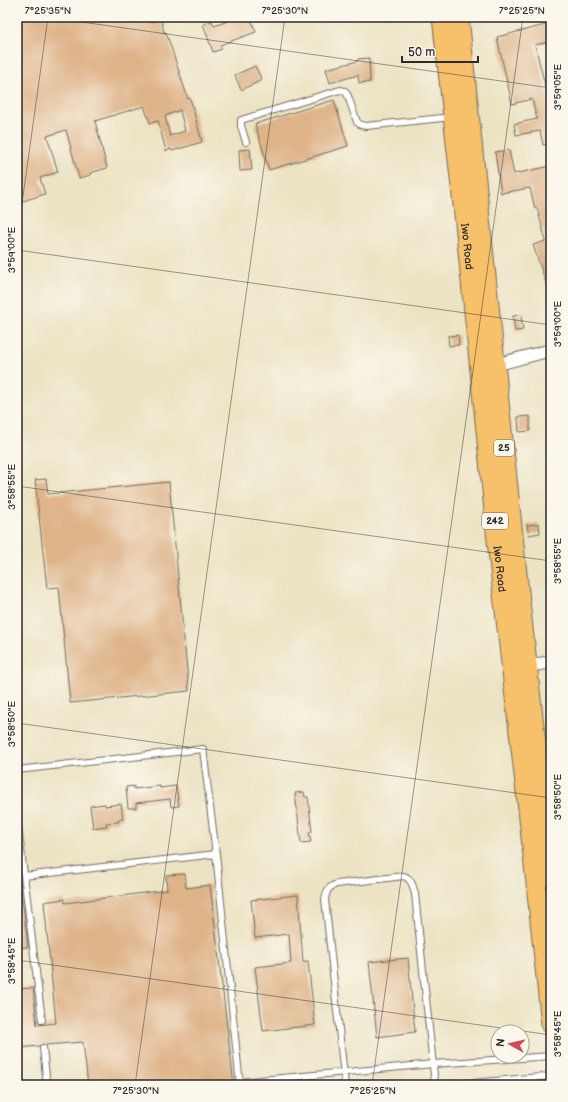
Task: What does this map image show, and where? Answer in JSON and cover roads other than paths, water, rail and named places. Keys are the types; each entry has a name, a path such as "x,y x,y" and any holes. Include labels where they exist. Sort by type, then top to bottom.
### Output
{"main road":[{"name":"Iwo Road","path":"442,17 516,635 528,666 551,878"},
{"name":"Iwo Road","path":"459,17 495,365 529,816 551,1024"}],"street":[{"path":"495,365 551,350"},
{"path":"528,666 551,662"}],"lane":[{"path":"246,142 240,123 241,120 340,90 345,92 348,96 357,122 361,125 366,126 453,117"},
{"path":"17,770 203,749 216,854 240,1083 433,1064 551,1056"},
{"path":"17,818 42,1020"},
{"path":"24,876 216,854"},
{"path":"345,1085 325,899 326,892 331,886 337,884 404,876 412,882 415,894 435,1085"},
{"path":"44,1048 47,1085"},
{"path":"449,1085 551,1076"}]}
